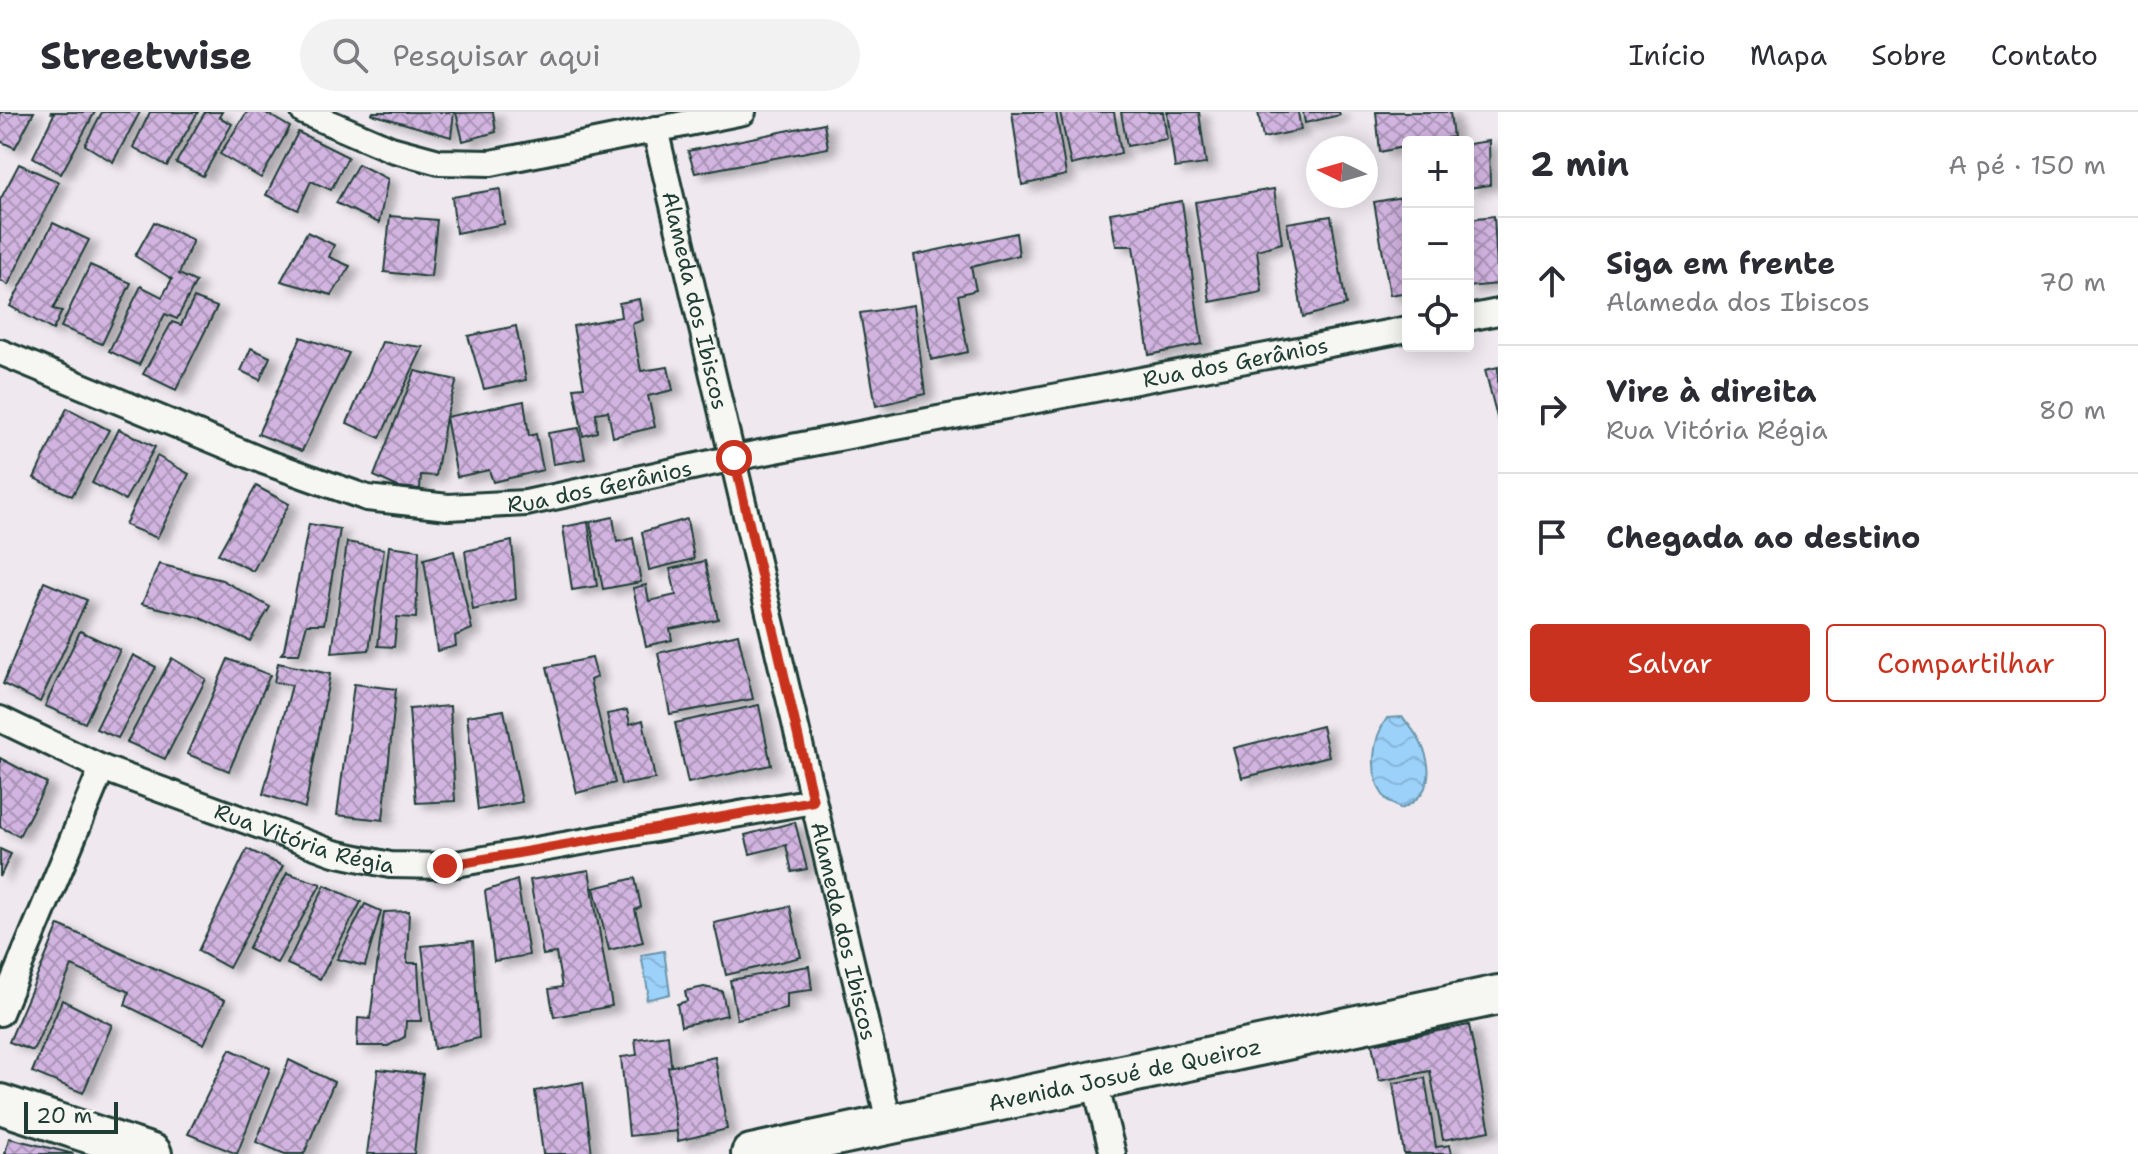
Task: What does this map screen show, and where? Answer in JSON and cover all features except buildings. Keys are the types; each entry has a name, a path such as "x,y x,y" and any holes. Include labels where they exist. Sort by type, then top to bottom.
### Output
{"main road":[{"name":"Avenida Josué de Queiroz","path":"751,1154 1498,995"},
{"path":"0,1104 113,1148 152,1154"}],"street":[{"path":"304,112 391,149 439,162 491,163 743,112"},
{"name":"Alameda dos Ibiscos","path":"655,129 890,1126"},
{"path":"1474,317 1498,312"},
{"name":"Rua dos Gerânios","path":"0,352 263,461 367,498 448,507 526,503 734,458 1402,330"},
{"name":"Rua Vitória Régia","path":"0,719 102,768 334,853 390,865 445,866 813,801"},
{"path":"0,1013 102,768"},
{"path":"1095,1083 1113,1154"}],"water":[{"path":"1402,717 1425,753 1428,778 1424,790 1401,809 1385,798 1380,789 1374,757 1378,736 1387,718"},
{"path":"664,951 670,994 646,1000 648,991 641,955"}],"route":[{"path":"445,866 813,801 734,458"}]}
